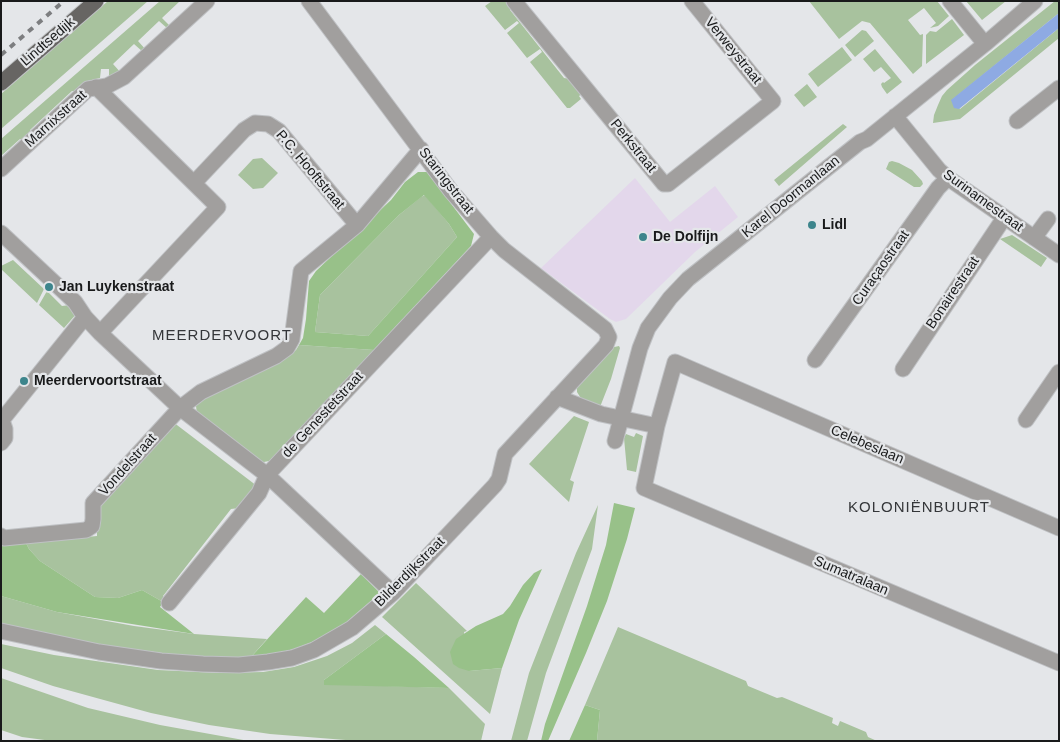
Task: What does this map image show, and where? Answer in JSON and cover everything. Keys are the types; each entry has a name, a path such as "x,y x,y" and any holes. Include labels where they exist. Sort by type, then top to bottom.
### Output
{"main road":[{"name":"Lindtsedijk","path":"1,83 96,1"}],"street":[{"name":"Marnixstraat","path":"1,169 88,89 107,86 124,77 207,1"},
{"name":"Staringstraat","path":"309,1 451,191 491,237 504,250 605,329 609,337"},
{"name":"Perkstraat","path":"514,1 664,184 668,184 773,101"},
{"name":"Verweystraat","path":"692,1 773,101"},
{"path":"950,1 985,44"},
{"name":"Karel Doormanlaan","path":"615,441 640,348 648,328 670,298 688,279 852,148 868,138 985,44 1035,1"},
{"path":"96,87 218,207 100,333"},
{"path":"1018,121 1059,88"},
{"name":"Surinamestraat","path":"895,116 939,170 948,178 1059,255"},
{"name":"P.C. Hooftstraat","path":"194,183 244,130 255,123 268,124 279,131 357,225"},
{"path":"180,408 200,392 276,356 287,348 292,339 301,271 357,225 421,149"},
{"name":"Curaçaostraat","path":"816,360 935,192 948,178"},
{"name":"Bonairestraat","path":"903,369 1004,218"},
{"path":"1034,238 1048,219"},
{"path":"1,233 75,302 85,317 100,333 180,408 267,475 393,593"},
{"name":"de Genestetstraat","path":"169,603 258,494 267,475 491,237"},
{"path":"1,443 5,438 5,429 1,420 85,317"},
{"name":"Bilderdijkstraat","path":"1,631 99,652 161,661 239,665 292,658 314,650 352,628 393,593 495,485 499,479 505,454 606,346 609,337"},
{"name":"Celebeslaan","path":"657,426 675,362 1059,528"},
{"path":"1026,420 1059,372"},
{"path":"557,397 601,414 657,426"},
{"name":"Vondelstraat","path":"1,536 4,538 86,530 92,526 93,504 180,408"},
{"name":"Sumatralaan","path":"657,426 644,488 1059,664"}],"shaded area":[{"name":"De Dolfijn","path":"635,178 670,222 715,186 738,217 695,252 626,319 616,322 541,268"}],"green space":[{"path":"108,1 148,1 1,129 1,94"},
{"path":"160,1 180,1 162,18 171,27 168,29 159,21 138,41 146,50 143,52 134,44 113,64 122,74 109,78 109,69 101,69 100,78 84,82 75,91 72,91 30,130 30,137 27,140 20,139 1,156 1,139"},
{"path":"492,1 507,1 510,5 510,10 564,78 570,79 582,94 579,96 581,99 570,108 567,108 530,62 542,52 540,49 527,58 507,33 519,23 517,21 505,30 485,6"},
{"path":"809,1 937,1 949,16 938,26 930,28 936,23 924,8 908,20 920,35 923,34 922,66 913,74 870,23 862,21 839,39"},
{"path":"966,1 1006,1 982,20"},
{"path":"1055,1 1059,1 1059,13 952,100 960,109 1059,28 1059,38 960,119 933,123 938,105 947,90"},
{"path":"952,19 964,35 926,64 926,35 930,31 936,32"},
{"path":"862,30 866,31 874,41 855,57 845,45"},
{"path":"842,47 852,60 818,87 808,74"},
{"path":"875,49 902,82 887,94 881,84 891,78 881,67 874,72 863,59"},
{"path":"807,84 817,97 804,107 794,95"},
{"path":"843,124 847,127 779,186 774,180"},
{"path":"262,158 278,173 263,188 253,189 238,175 253,159"},
{"path":"892,161 912,170 923,184 920,187 914,187 886,169 889,162"},
{"path":"418,172 427,172 474,234 471,246 374,350 299,345 303,338 306,319 309,281 316,271 391,200 405,182","holes":["424,195 449,224 457,237 368,336 315,332 320,295 399,215"]},
{"path":"425,195 449,224 457,237 368,336 315,332 320,295 399,215"},
{"path":"1012,235 1047,258 1041,267 1000,239"},
{"path":"13,260 44,289 37,303 1,269 1,266"},
{"path":"47,291 62,306 70,305 77,313 64,328 39,305"},
{"path":"299,345 374,350 283,448 269,461 259,463 197,414 196,406 198,402 283,360 296,350"},
{"path":"619,346 611,379 600,407 582,400 577,392 577,386 607,355 610,348"},
{"path":"574,416 589,422 570,480 574,482 569,502 529,464"},
{"path":"173,422 257,486 239,508 231,509 163,596 163,602 142,590 118,598 95,597 40,561 26,543 97,536 97,507"},
{"path":"636,433 643,436 636,472 627,470 624,438 626,434 634,437"},
{"path":"614,503 635,508 627,539 607,601 586,653 548,741 541,741 545,724 587,606 606,545"},
{"path":"598,505 592,549 546,673 527,741 511,741 529,673 576,553"},
{"path":"26,543 40,561 95,597 118,598 142,590 163,602 160,607 194,634 57,612 1,596 1,545"},
{"path":"542,569 519,620 502,668 469,671 453,664 450,652 456,639 476,626 503,614 523,585 534,573"},
{"path":"361,574 380,593 340,628 320,639 294,649 265,656 251,657 306,597 324,613"},
{"path":"416,583 467,631 464,632 469,671 502,668 490,714 382,617"},
{"path":"1,596 57,612 134,626 194,634 267,639 251,657 235,658 202,658 106,646 1,627"},
{"path":"375,625 386,634 324,680 324,684 449,688 485,724 481,741 358,741 270,734 209,725 151,713 53,686 1,668 1,644 54,655 158,670 219,673 263,672 294,667 327,656 352,643"},
{"path":"618,627 746,681 748,686 777,698 782,697 833,718 832,723 838,726 840,721 866,732 868,737 877,741 597,741 600,710 585,705"},
{"path":"386,634 449,688 324,685 324,680"},
{"path":"1,678 88,708 160,725 249,741 52,741 22,737 1,730"},
{"path":"585,705 600,710 597,741 569,741"}],"water":[{"path":"1059,13 1059,28 959,109 954,108 951,100"}],"railway":[{"path":"1,55 64,1"}],"place":[{"name":"Lidl","path":"812,225"},
{"name":"De Dolfijn","path":"643,237"},
{"name":"Jan Luykenstraat","path":"49,287"},
{"name":"Meerdervoortstraat","path":"24,381"}],"district":[{"name":"MEERDERVOORT","path":"222,336"},
{"name":"KOLONIËNBUURT","path":"919,508"}]}
